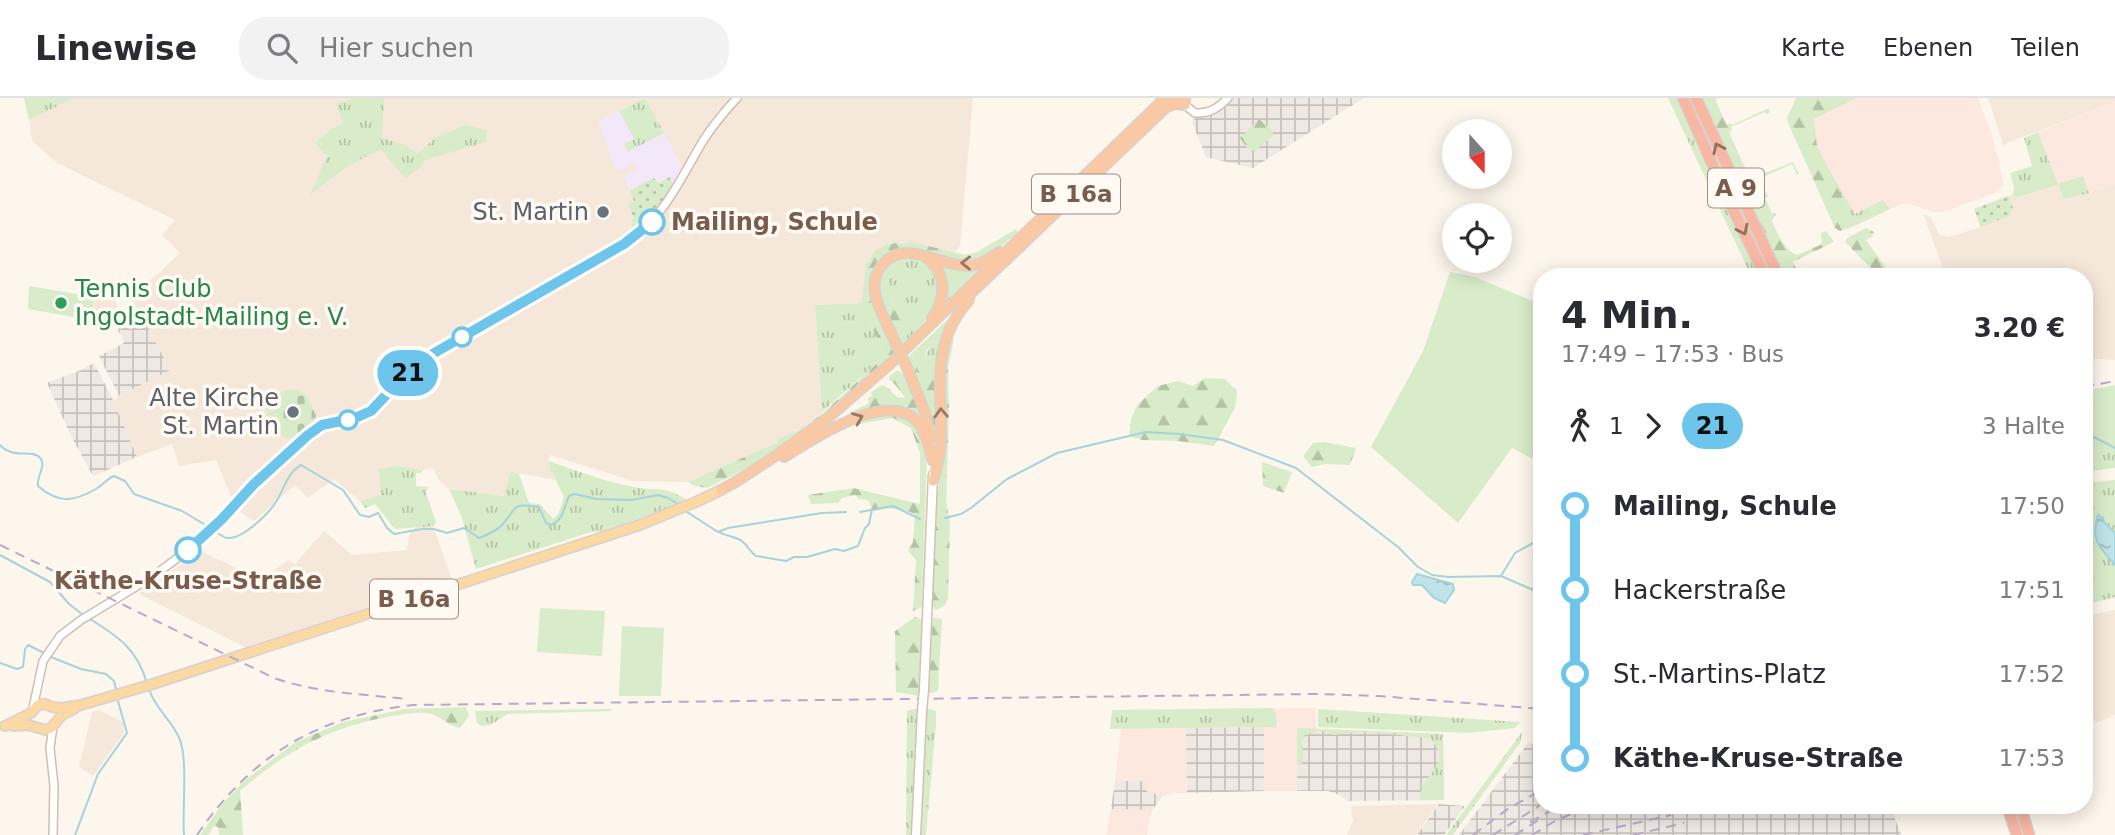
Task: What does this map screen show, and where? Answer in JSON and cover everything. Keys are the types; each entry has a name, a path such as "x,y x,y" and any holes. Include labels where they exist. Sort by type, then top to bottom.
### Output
{"highway":[{"name":"B 16a","path":"734,483 830,417 1165,103 1176,98"},
{"name":"A 9","path":"1683,98 1761,268"},
{"name":"A 9","path":"1696,98 1774,268"},
{"path":"1165,103 1185,102"},
{"name":"B 16a","path":"721,489 776,461 855,402 986,280 1165,103"},
{"path":"933,461 931,435 925,412 874,293 878,270 898,254 914,253 958,264 975,265 993,256 1041,218"},
{"path":"922,332 940,305 944,291 939,271 925,256"},
{"path":"933,481 938,466 942,429 939,383 942,349 953,320 986,280"},
{"path":"776,461 850,421 871,413 891,410 912,416 921,425 933,461"},
{"path":"2010,814 2017,835"},
{"path":"2023,814 2029,835"}],"main road":[{"path":"916,835 933,461"},
{"name":"B 16a","path":"55,723 62,715 82,705 353,620 675,511 721,489"},
{"path":"38,705 50,706 56,713 55,723 48,730 20,725 2,727 38,705"},
{"name":"B 16a","path":"50,706 82,705"},
{"path":"32,711 30,720 36,728"}],"street":[{"path":"32,711 43,661 60,636 152,576 205,535 254,484 313,431 326,424 366,414 377,406 405,375 429,356 624,244 645,229 666,205 717,121 737,98"},
{"path":"1185,102 1195,113 1202,113 1214,110 1228,98"},
{"path":"37,685 50,706"},
{"path":"53,835 54,786 50,748 55,723"},
{"path":"36,728 50,748"}],"shaded area":[{"path":"74,98 973,98 960,246 955,252 947,252 912,242 900,242 866,265 861,303 815,305 822,414 800,430 688,482 633,481 550,455 548,461 556,480 511,472 505,496 449,489 440,482 433,468 423,470 397,466 381,496 360,501 334,479 308,498 295,485 254,521 236,509 216,460 179,466 172,444 137,457 113,400 170,369 116,325 97,328 93,323 95,293 102,293 110,285 121,317 136,312 130,295 180,253 162,235 175,220 57,163 32,141 29,120"},
{"path":"645,98 683,168 673,184 670,178 657,184 654,178 630,190 623,177 637,169 634,163 617,172 598,122"},
{"path":"1232,98 1364,98 1253,168 1206,157 1192,122 1196,117 1223,107"},
{"path":"1807,98 1978,98 1993,138 2004,185 1995,193 1943,212 1901,204 1840,231 1835,228 1789,125 1800,113"},
{"path":"1988,98 2115,98 2115,102 2007,143 2004,147"},
{"path":"2115,102 2115,185 2089,193 2082,176 2058,185 2038,132"},
{"path":"2058,185 2064,199 2115,185 2115,360 2093,359 2093,268 1943,268 1923,214 1931,218 1939,235 1947,237 1980,227 1974,209 2013,194 2015,198"},
{"path":"143,318 170,370 119,396 99,356 124,343 116,325"},
{"path":"94,363 137,457 93,476 47,383"},
{"path":"417,526 433,526 452,579 247,648 139,594 199,551 262,579 288,560 295,564 324,531 352,555 407,550 409,535"},
{"path":"2115,610 2115,715 2096,723 2093,717 2093,614"},
{"path":"1272,708 1316,708 1316,729 1297,728 1297,791 1264,791 1264,727 1277,726"},
{"path":"99,710 123,722 124,733 93,776 79,767 92,712"},
{"path":"1264,727 1264,791 1187,793 1186,728"},
{"path":"1186,728 1187,793 1163,796 1146,791 1145,781 1115,781 1121,729"},
{"path":"1297,728 1443,734 1444,800 1347,801 1328,791 1297,791"},
{"path":"1528,743 1533,744 1533,814 1893,814 1901,835 1459,835"},
{"path":"1115,781 1146,781 1146,791 1163,796 1152,810 1111,809"},
{"path":"1438,804 1416,835 1347,835 1353,821 1351,806"},
{"path":"1439,804 1465,806 1444,835 1417,835"},
{"path":"1111,809 1152,810 1147,835 1106,835"}],"green space":[{"path":"24,98 74,98 29,120"},
{"path":"354,98 384,98 382,138 405,145 417,154 435,138 465,125 486,130 487,142 424,160 423,166 405,178 381,150 353,163 310,195 327,156 315,143 343,123 336,104"},
{"path":"645,98 664,133 628,152 624,144 634,139 619,111"},
{"path":"1668,98 1676,98 1754,268 1747,268"},
{"path":"1703,98 1716,98 1727,125 1769,108 1770,113 1765,112 1731,127 1729,132 1750,179 1793,162 1799,174 1795,177 1797,175 1792,164 1761,178 1763,194 1767,192 1768,196 1765,198 1772,213 1776,214 1772,221 1779,236 1785,246 1797,255 1820,245 1821,233 1826,231 1834,242 1793,262 1796,268 1781,268"},
{"path":"1796,98 1857,98 1814,119 1817,146 1856,225 1840,231 1835,228 1789,125 1787,118"},
{"path":"1259,119 1273,131 1273,136 1255,151 1247,148 1240,138"},
{"path":"2038,132 2058,184 2083,176 2089,193 2064,199 2058,185 2015,198 2010,173 2032,166 2024,138"},
{"path":"1821,156 1855,214 1883,200 1890,209 1856,225"},
{"path":"670,177 673,184 663,201 637,231 634,230 631,223 634,218 628,205 634,201 630,190 654,178 658,183"},
{"path":"2008,196 2014,210 2010,211 2011,215 1981,227 1974,209"},
{"path":"1866,228 1874,232 1872,237 1866,240 1886,268 1871,268 1845,242 1847,238"},
{"path":"1016,229 1018,232 997,250 973,262 953,261 911,249 895,250 881,258 874,269 871,293 879,318 896,353 825,416 760,462 707,488 688,482 800,430 800,427 806,426 822,414 885,356 861,303 866,265 875,251 887,244 912,242 965,255 977,252"},
{"path":"905,256 929,264 941,287 932,313 902,347 908,332 888,292 890,275 881,282 880,295 878,282 885,266"},
{"path":"935,260 991,261 941,310"},
{"path":"889,269 888,292 908,332 901,344 880,296 883,277"},
{"path":"1450,273 1475,277 1533,301 1533,457 1512,448 1458,523 1371,447 1423,351"},
{"name":"Tennis Club Ingolstadt-Mailing e. V.","path":"29,286 95,297 91,320 28,309"},
{"path":"861,303 885,356 822,412 815,305"},
{"path":"950,317 937,364 929,364 924,358 931,345 912,353"},
{"path":"950,338 954,339 948,367 948,599 945,605 936,610 932,606 935,521 943,441 941,371"},
{"path":"928,342 931,345 924,358 929,363 937,364 935,387 938,434 935,435 912,353"},
{"path":"912,353 926,401 907,358"},
{"path":"898,370 908,377 921,418 893,407 867,410 848,417 849,413 869,403 871,392 882,385 897,397 905,398 889,379 889,376"},
{"path":"1205,378 1225,379 1237,391 1235,408 1214,446 1142,440 1129,436 1137,405 1158,386 1178,381 1193,386"},
{"path":"2115,385 2115,442 2093,432 2093,389"},
{"path":"298,389 307,396 316,416 303,433 285,437 271,428 266,405 276,394"},
{"path":"2093,404 2115,420 2115,468 2093,471"},
{"path":"898,413 918,424 927,452 922,607 913,611 916,560 908,551 913,542 915,515 895,509 873,511 868,500 859,499 855,495 842,498 838,503 811,504 808,495 853,488 920,504 920,453 911,428 893,418 859,424 858,420 873,415"},
{"path":"1324,442 1356,448 1350,465 1326,464 1312,467 1303,456 1313,443"},
{"path":"548,461 623,485 666,490 687,500 610,530 588,533 476,569 462,518 449,489 504,496 511,471 519,474 529,503 540,504 553,519 558,515 564,497"},
{"path":"1262,462 1292,472 1284,493 1263,486"},
{"path":"397,466 423,470 416,473 416,486 428,487 426,493 436,522 433,526 395,529 375,504 365,508 360,501 381,495 379,469"},
{"path":"2115,480 2115,597 2093,603 2093,482"},
{"path":"540,608 605,611 602,656 537,652"},
{"path":"915,617 923,620 918,696 896,692 895,631"},
{"path":"933,618 942,619 938,691 927,694"},
{"path":"622,626 664,628 661,696 619,696"},
{"path":"466,707 469,716 460,728 431,714 412,713 350,726 311,742 275,763 240,791 243,835 219,835 218,827 214,826 208,835 200,835 223,803 245,780 296,742 343,722 405,709"},
{"path":"918,708 911,835 906,835 907,711"},
{"path":"926,708 936,711 936,724 926,835 920,835"},
{"path":"1272,708 1276,713 1277,727 1110,729 1112,710"},
{"path":"1318,709 1520,722 1515,728 1469,733 1318,727"},
{"path":"475,711 612,711 507,714 491,725 482,726 477,723"},
{"path":"1297,728 1443,734 1444,800 1420,800 1420,788 1439,760 1436,747 1428,738 1363,732 1333,735 1321,730 1316,731 1306,736 1302,742 1304,757 1301,765 1297,765"},
{"path":"1522,732 1520,743 1453,835 1446,835"}],"water":[{"path":"2098,515 2115,533 2115,565 2096,538"},
{"path":"1417,574 1453,584 1454,590 1445,603 1434,598 1422,585 1413,585"}],"waterway":[{"path":"945,518 961,514 1007,479 1057,453 1146,432 1179,434 1223,440 1296,468 1398,547 1418,567 1432,575 1501,576 1533,590"},
{"path":"2093,437 2115,448"},
{"path":"0,445 11,452 38,456 42,462 38,486 53,496 66,499 80,497 114,476 125,481 134,494 182,511 209,527"},
{"path":"214,530 228,538 248,530 273,507 289,476 301,465 343,490 360,515 369,517 378,513 394,534 422,529 447,533 464,528 479,538 498,529 516,507 524,505 539,507 546,523 551,525 563,513 569,496 574,494 597,499 632,500 658,495 678,504"},
{"path":"860,512 893,506 920,519"},
{"path":"719,532 741,540 756,556 786,561 794,557 807,557 835,549 844,551 858,546 869,524 872,509"},
{"path":"684,510 718,532 728,528 822,513 846,512"},
{"path":"1501,576 1515,553 1533,543"},
{"path":"0,555 50,582 69,604 82,614"},
{"path":"90,619 126,645 138,661 147,683"},
{"path":"0,663 17,669 23,667 28,645 46,654"},
{"path":"51,657 81,669 106,674 114,681 116,689"},
{"path":"149,689 155,703 180,740 184,773 184,835"},
{"path":"75,835 98,774 127,733 118,701"}],"railway":[{"path":"2093,385 2115,381"},
{"path":"0,545 274,678 323,690 406,699"},
{"path":"197,835 240,782 290,744 346,719 378,710 413,705 1316,694 1379,696 1533,708"},
{"path":"1473,835 1509,808 1533,795"},
{"path":"1493,835 1533,810"},
{"path":"1530,822 1545,814"},
{"path":"1532,835 1571,814"},
{"path":"1583,835 1671,815"},
{"path":"1515,835 1540,819"},
{"path":"1633,835 1684,823"}],"bus line":[{"name":"21","path":"188,550 313,431 322,425 366,414 420,362 624,244 652,222"}],"place":[{"name":"St. Martin","path":"603,212"},
{"name":"Mailing, Schule","path":"652,222"},
{"name":"Tennis Club Ingolstadt-Mailing e. V.","path":"61,303"},
{"name":"Alte Kirche St. Martin","path":"293,412"},
{"name":"Käthe-Kruse-Straße","path":"188,550"}]}
